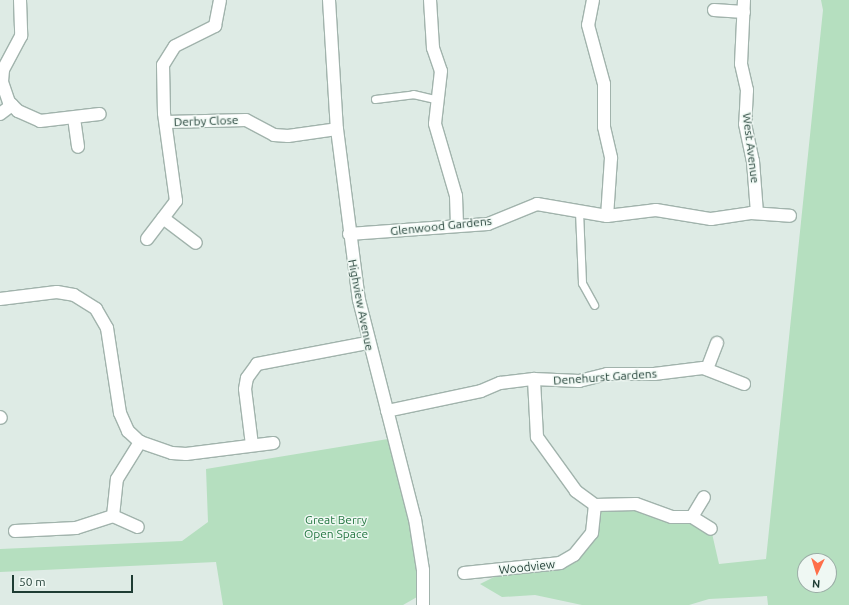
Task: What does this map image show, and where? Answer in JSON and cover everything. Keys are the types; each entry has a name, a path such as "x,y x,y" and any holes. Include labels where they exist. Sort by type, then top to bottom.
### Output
{"street":[{"path":"20,0 21,36 3,70 5,92 12,105 40,121 100,114"},
{"name":"Derby Close","path":"147,239 176,201 166,122 163,65 176,46 215,26 220,0"},
{"name":"Highview Avenue","path":"329,0 337,129 349,234 368,343 415,519 423,570 422,605"},
{"path":"430,0 433,48 441,71 436,124 456,196 457,224"},
{"path":"593,0 588,25 604,84 604,127 610,158 607,216"},
{"name":"West Avenue","path":"744,0 741,64 747,90 745,124 753,161 757,213"},
{"path":"714,10 744,12"},
{"path":"0,114 12,105"},
{"path":"74,118 78,147"},
{"name":"Derby Close","path":"166,122 246,120 274,135 288,136 337,129"},
{"name":"Glenwood Gardens","path":"349,234 457,224 488,224 537,204 607,216 656,210 711,219 757,213 790,216"},
{"path":"163,218 196,243"},
{"path":"0,299 57,292 74,295 96,309 107,328 120,413 128,430 140,442 172,453 186,454 273,443"},
{"path":"252,445 244,389 247,378 257,364 368,343"},
{"path":"708,369 717,343"},
{"name":"Denehurst Gardens","path":"387,411 481,391 500,383 534,379 561,382 607,374 708,369 744,384"},
{"path":"534,379 537,437 571,485 595,505 636,504 672,517 692,517 711,529"},
{"path":"113,516 116,479 140,442"},
{"path":"692,517 704,497"},
{"name":"Woodview","path":"464,573 560,563 574,555 592,533 595,505"},
{"path":"15,531 76,528 113,516 138,527"}],"lane":[{"path":"375,99 413,94 438,100"},
{"path":"579,211 582,283 594,305"}],"green space":[{"path":"821,0 849,0 849,605 768,605 767,596 709,599 689,605 582,605 535,595 502,597 480,584 510,569 560,563 582,544 595,505 626,504 711,529 719,564 766,559 823,10"},
{"name":"Great Berry Open Space","path":"394,438 424,593 403,605 223,605 216,562 0,572 0,549 182,541 208,522 206,469"}]}
